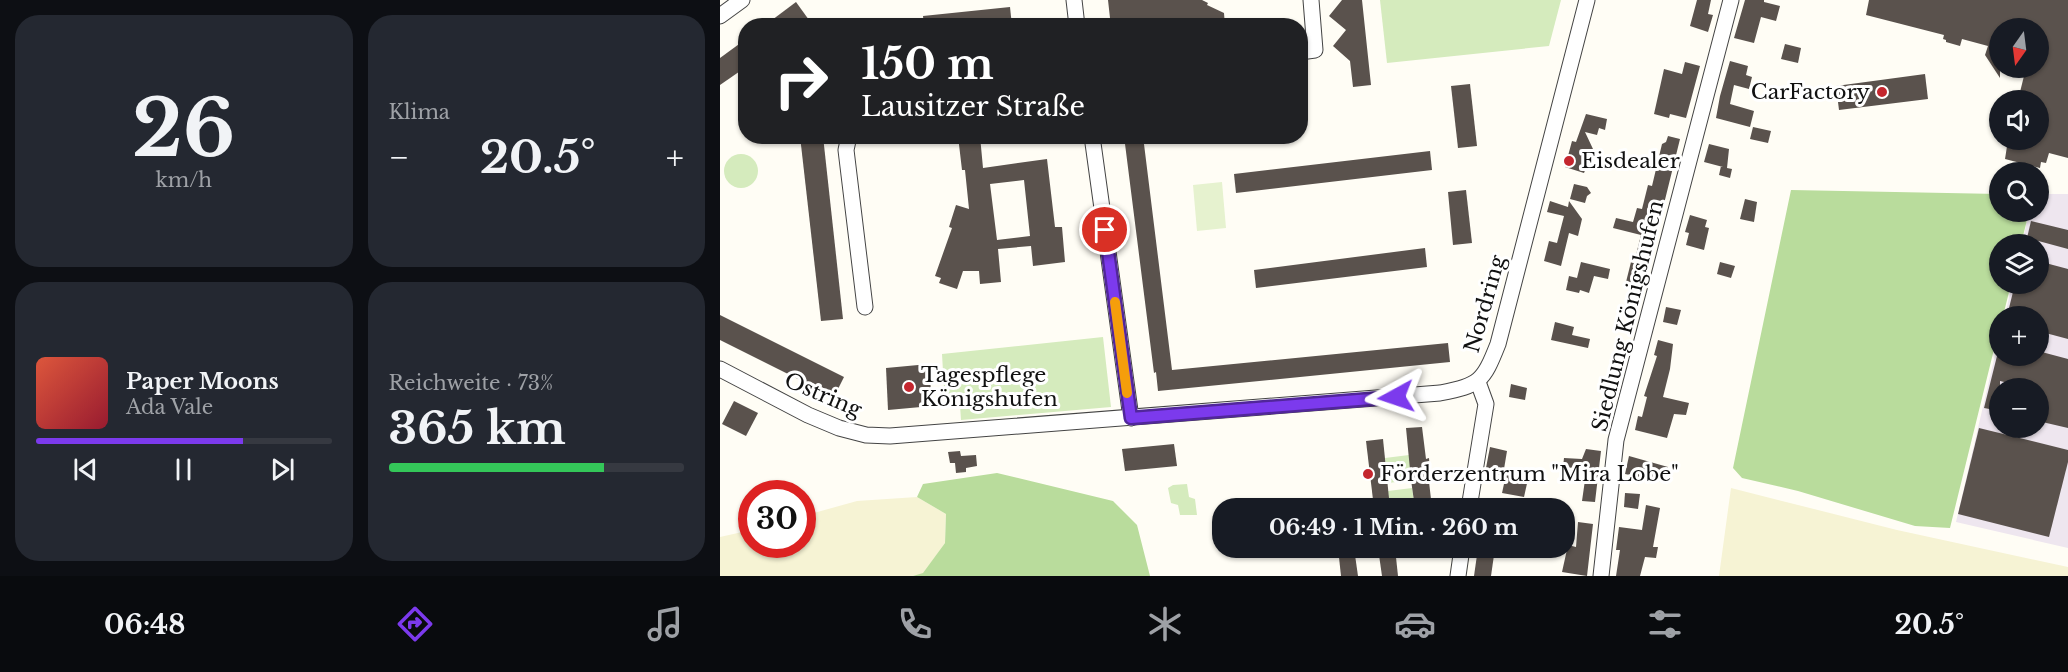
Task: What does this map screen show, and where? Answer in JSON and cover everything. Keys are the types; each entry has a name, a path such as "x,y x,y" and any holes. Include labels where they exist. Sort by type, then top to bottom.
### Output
{"street":[{"path":"720,16 742,0"},
{"path":"1074,0 1076,18"},
{"path":"1308,51 1315,50 1311,0"},
{"name":"Nordring","path":"1131,418 1440,393 1465,388 1478,382 1490,364 1498,344 1587,0"},
{"name":"Siedlung Königshufen","path":"1601,576 1617,440 1731,0"},
{"path":"847,144 846,150 865,306"},
{"path":"1093,144 1131,418"},
{"name":"Ostring","path":"720,369 808,415 838,428 866,435 890,436 1131,418"},
{"path":"1471,498 1486,404 1478,382"},
{"path":"1458,576 1461,558"}],"shaded area":[{"path":"2049,194 2068,194 2068,548 1956,522 1989,381 1989,438 2049,438 2049,378 1990,378 1992,366 2049,366 2049,306 2007,306 2010,294 2049,294 2049,234 2024,234 2027,222 2049,222"},
{"path":"1731,488 1897,530 2068,567 2068,576 1719,576"},
{"path":"917,497 946,514 945,543 923,574 913,576 720,576 720,537 738,533 738,558 816,558 816,512 857,501"}],"green space":[{"path":"1380,0 1561,0 1549,46 1387,63"},
{"path":"741,154 753,159 758,171 753,183 741,188 729,183 724,171 729,159"},
{"path":"1222,182 1226,228 1197,231 1193,185"},
{"path":"1791,190 1989,194 1989,222 2026,222 2024,234 1989,234 1989,294 2008,294 2006,306 1989,306 1990,366 1950,528 1915,526 1798,491 1742,478 1733,468"},
{"path":"1103,337 1111,407 961,420 960,405 945,406 942,354"},
{"path":"1409,455 1412,480 1388,483 1385,458"},
{"path":"997,473 1113,501 1137,525 1150,576 913,576 923,573 945,543 946,514 917,497 923,484"},
{"path":"1187,484 1189,497 1195,499 1197,515 1180,515 1178,505 1171,503 1168,488 1173,485"},
{"path":"1412,488 1414,498 1389,498 1388,491"}],"building":[{"path":"1108,0 1202,0 1224,13 1224,18 1113,18 1110,18"},
{"path":"1342,0 1362,0 1371,85 1353,87 1350,61 1333,46 1346,30 1329,16"},
{"path":"1697,0 1711,0 1708,14 1713,15 1708,32 1690,26"},
{"path":"1745,0 1764,0 1764,2 1780,6 1776,21 1761,17 1754,43 1734,38"},
{"path":"1869,0 2068,0 2068,158 2049,153 2046,162 2017,162 2005,159 2006,150 2049,150 2049,90 2020,90 2024,78 2049,78 2049,18 1989,18 1989,61 1985,55 1988,46 1962,39 1960,46 1946,42 1943,39 1944,35 1866,15"},
{"path":"796,2 808,18 775,18"},
{"path":"1010,7 1011,18 923,18 923,16"},
{"path":"1785,44 1801,48 1798,63 1781,59"},
{"path":"738,45 738,73 720,85 720,58"},
{"path":"1730,61 1748,66 1746,75 1752,77 1749,89 1734,85 1730,104 1754,111 1750,127 1716,118"},
{"path":"1685,62 1700,66 1686,118 1670,114 1669,118 1654,114 1664,69 1682,74"},
{"name":"CarFactory","path":"1925,74 1928,99 1839,110 1836,86"},
{"path":"1470,84 1477,146 1458,148 1451,86"},
{"path":"1586,114 1607,119 1605,130 1599,128 1597,135 1585,132 1593,149 1584,173 1565,167 1572,141 1576,142"},
{"path":"1753,127 1771,131 1768,143 1750,139"},
{"path":"1668,136 1680,139 1660,220 1654,218 1650,236 1655,237 1642,286 1626,282 1631,262 1634,263 1641,235 1613,228 1616,218 1633,222 1637,208 1642,209 1648,185 1652,186 1662,144 1666,142"},
{"path":"801,144 824,144 843,319 821,321"},
{"path":"959,144 981,144 983,168 1047,159 1055,227 1062,227 1065,262 1033,266 1031,246 998,249 1001,282 980,284 979,271 963,271 957,289 939,283 941,278 935,276 952,228 949,227 956,205 969,209 965,170 962,170","holes":["1024,180 1030,236 997,240 990,184"]},
{"path":"1125,144 1144,144 1172,370 1448,343 1450,362 1158,391 1156,372 1154,373"},
{"path":"1709,144 1729,149 1727,168 1732,169 1730,178 1719,175 1721,166 1704,162"},
{"path":"1430,151 1432,170 1236,193 1234,174"},
{"path":"1574,184 1587,187 1591,193 1587,196 1585,203 1570,199"},
{"path":"1466,190 1472,243 1453,245 1448,192"},
{"path":"1745,199 1757,202 1754,222 1740,219"},
{"path":"1550,201 1568,207 1569,201 1582,219 1578,236 1569,233 1561,266 1544,261 1549,241 1557,243 1564,216 1547,212"},
{"path":"1690,215 1707,220 1705,227 1709,228 1704,250 1686,245 1689,233 1685,232"},
{"path":"2031,222 2068,230 2068,249 2049,244 2049,234 2028,234"},
{"path":"1425,248 1427,267 1256,288 1254,270"},
{"path":"1581,262 1610,269 1608,279 1594,276 1589,293 1580,290 1579,293 1566,290 1569,276 1577,278"},
{"path":"1720,262 1735,266 1731,278 1717,274"},
{"path":"2049,264 2068,269 2068,339 2049,334 2049,306 2010,306 2012,294 2049,294"},
{"path":"1666,307 1681,310 1677,325 1663,322"},
{"path":"720,315 844,377 834,397 720,340"},
{"path":"1555,322 1574,327 1572,335 1590,339 1588,348 1551,340"},
{"path":"1658,340 1673,344 1663,397 1689,403 1686,415 1674,414 1667,438 1635,430 1638,416 1642,417 1647,397 1644,396 1657,356 1654,355"},
{"path":"2049,354 2068,359 2068,428 2049,424 2049,378 1992,378 1994,366 2049,366"},
{"name":"Tagespflege Königshufen","path":"929,364 932,406 888,410 886,368"},
{"path":"1511,384 1527,388 1525,400 1509,397"},
{"path":"1989,388 1989,409 1984,408"},
{"path":"734,401 758,413 746,436 722,424"},
{"path":"1422,427 1426,459 1429,458 1431,498 1414,498 1406,428"},
{"path":"1979,428 1989,430 1989,438 2019,438 2068,450 2068,462 2049,537 1958,514"},
{"path":"1383,439 1389,498 1373,498 1366,441"},
{"path":"1174,444 1177,466 1125,471 1122,449"},
{"path":"1490,447 1507,451 1503,475 1485,473"},
{"path":"1586,449 1601,451 1595,502 1582,501 1585,469 1563,467 1564,458 1582,459"},
{"path":"960,451 961,456 976,455 977,466 966,468 966,472 956,473 955,463 950,463 948,452"},
{"path":"1629,456 1668,467 1664,482 1625,474"},
{"path":"1506,475 1528,479 1524,497 1502,493"},
{"path":"1625,493 1640,494 1638,509 1624,507"},
{"path":"1646,505 1660,508 1653,547 1658,547 1656,558 1645,557 1640,576 1616,576 1620,550 1616,550 1619,527 1642,530"},
{"path":"1578,522 1593,524 1587,576 1562,572 1565,558 1575,558"},
{"path":"1339,558 1355,558 1358,576 1341,576"},
{"path":"1379,558 1396,558 1398,576 1382,576"},
{"path":"1477,558 1494,558 1491,576 1474,576"}],"slow traffic":[{"path":"1115,302 1127,393"}],"place":[{"name":"CarFactory","path":"1882,92"},
{"name":"Eisdealer","path":"1569,161"},
{"name":"Tagespflege Königshufen","path":"909,387"},
{"name":"Förderzentrum \"Mira Lobe\"","path":"1368,474"}],"route":[{"path":"1105,230 1131,418 1396,397"}]}
